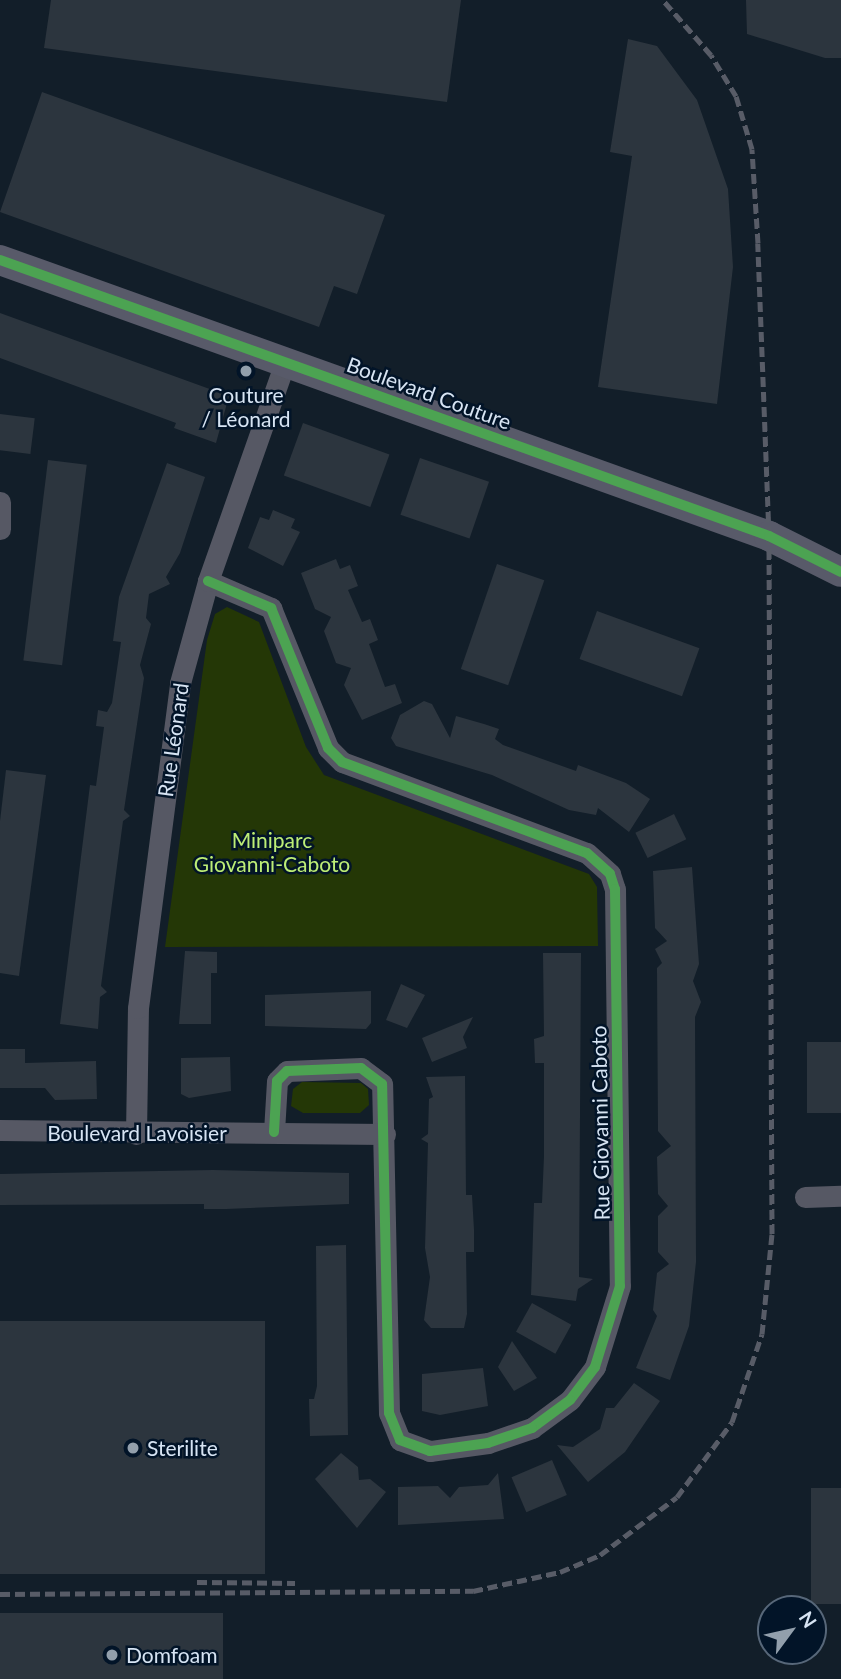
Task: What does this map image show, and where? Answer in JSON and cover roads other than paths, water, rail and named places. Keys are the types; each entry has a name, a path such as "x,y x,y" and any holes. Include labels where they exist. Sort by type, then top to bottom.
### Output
{"street":[{"name":"Boulevard Couture","path":"0,260 769,536 841,572"},
{"name":"Rue Léonard","path":"136,1134 140,988 180,682 208,580 285,362"},
{"path":"0,502 0,529"},
{"name":"Rue Giovanni Caboto","path":"208,580 271,608 328,748 342,762 587,853 610,874 615,890 620,1286 595,1367 552,1416 512,1438 430,1451 414,1449 392,1427 386,1134"},
{"path":"274,1132 281,1075 294,1069 361,1068 383,1084 386,1134"},
{"name":"Boulevard Lavoisier","path":"0,1130 136,1134 386,1134"},
{"path":"805,1197 841,1196"}],"railway":[{"path":"0,1594 473,1591 560,1572 600,1555 677,1497 732,1422 762,1334 772,1234 769,536 758,243 752,149 736,96 711,55 663,0"},
{"path":"197,1582 295,1583"}],"place":[{"name":"Couture / Léonard","path":"246,371"},
{"name":"Sterilite","path":"133,1448"},
{"name":"Domfoam","path":"112,1655"}],"park label":[{"name":"Miniparc Giovanni-Caboto","path":"272,852"}]}
